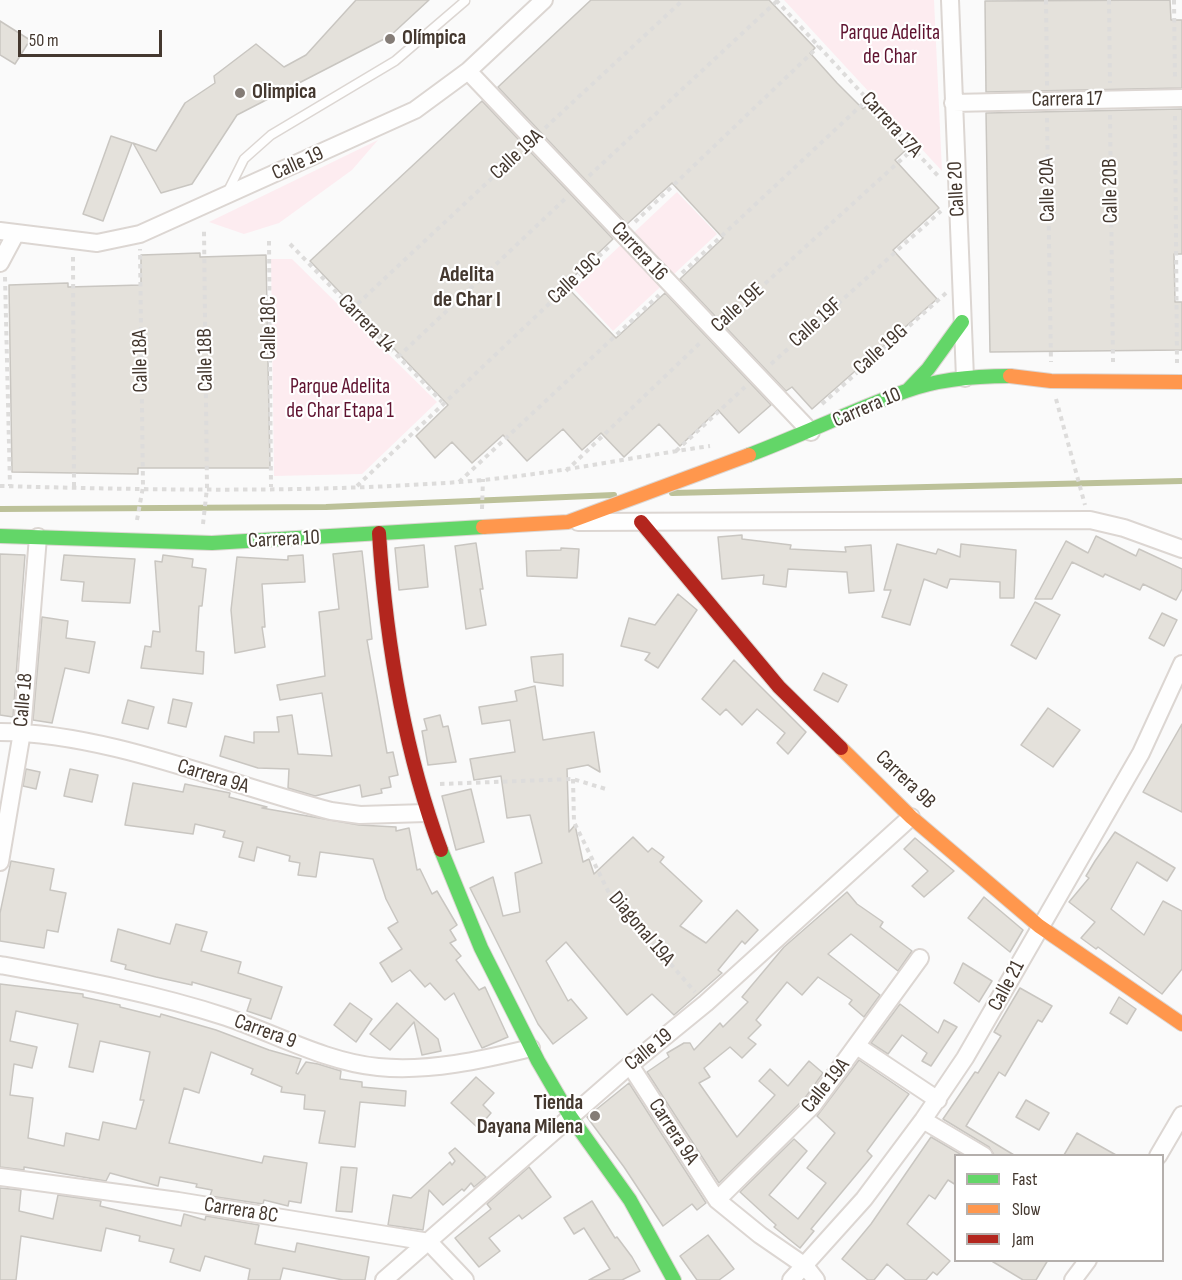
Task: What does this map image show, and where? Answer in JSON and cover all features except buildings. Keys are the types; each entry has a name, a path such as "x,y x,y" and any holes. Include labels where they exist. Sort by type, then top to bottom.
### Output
{"street":[{"name":"Calle 20","path":"950,0 964,378"},
{"name":"Calle 19","path":"7,233 97,243 140,234 387,124 438,95 468,71 537,2"},
{"name":"Carrera 16","path":"468,71 806,427"},
{"name":"Carrera 17","path":"953,103 1178,98"},
{"path":"2,260 7,233"},
{"path":"908,390 934,362 962,322"},
{"name":"Carrera 10","path":"568,522 658,489 806,427 908,390 964,378 1010,376 1051,381 1180,382"},
{"name":"Carrera 10","path":"0,536 212,543 568,522 1090,520 1124,528 1182,549"},
{"name":"Carrera 9B","path":"641,522 779,687 911,817 1039,926 1182,1024"},
{"path":"379,533 380,576 390,660 417,784 426,813 463,906 531,1048 570,1117 612,1173 650,1233 674,1280"},
{"name":"Calle 18","path":"0,862 22,732 38,537"},
{"name":"Calle 21","path":"791,1280 864,1199 938,1100 985,1026 1039,926 1141,753 1182,664"},
{"name":"Carrera 9A","path":"0,732 22,732 146,757 331,811 360,814 426,813"},
{"name":"Calle 19","path":"384,1280 630,1065 706,1003 911,817"},
{"name":"Calle 19A","path":"717,1200 813,1106 920,958"},
{"name":"Carrera 9","path":"0,964 159,998 226,1017 353,1063 377,1067 455,1064 531,1048"},
{"path":"857,1046 938,1100"},
{"name":"Carrera 9A","path":"630,1065 717,1200 760,1235 805,1266"},
{"path":"1159,1154 1182,1115"},
{"path":"923,1120 982,1154"},
{"name":"Carrera 8C","path":"0,1177 178,1201 429,1242"},
{"path":"429,1242 465,1280"},
{"path":"1073,1280 1087,1262"},
{"path":"805,1266 816,1280"}],"lane":[{"path":"225,196 244,159 271,135 395,61 465,1"}],"path":[{"name":"Calle 19A","path":"351,310 683,0"},
{"name":"Carrera 17A","path":"776,0 957,196"},
{"name":"Calle 20A","path":"1046,0 1051,381 1081,491"},
{"name":"Calle 20B","path":"1109,0 1113,383"},
{"path":"1174,0 1178,98 1180,382"},
{"path":"1174,11 1182,11"},
{"name":"Calle 19C","path":"357,487 442,402 819,46"},
{"name":"Calle 19E","path":"565,471 713,330 913,148"},
{"name":"Calle 19F","path":"676,451 957,196"},
{"name":"Calle 18B","path":"204,231 207,488 204,516"},
{"name":"Calle 18A","path":"138,516 143,488 140,234"},
{"path":"73,241 74,488"},
{"name":"Calle 18C","path":"269,241 271,488"},
{"name":"Carrera 14","path":"290,244 442,402"},
{"path":"2,260 10,486"},
{"name":"Calle 19G","path":"806,427 962,278"},
{"path":"0,486 357,487 565,471 721,444"},
{"path":"482,509 483,479"},
{"path":"417,784 573,779 609,790"},
{"name":"Diagonal 19A","path":"573,779 574,822 609,894 646,939 706,1003"}],"green space":[{"name":"Parque Adelita de Char","path":"784,0 934,0 942,171"},
{"path":"378,140 352,170 279,223 244,234 209,222"},
{"path":"677,192 717,234 613,331 574,289"},
{"name":"Parque Adelita de Char Etapa 1","path":"271,259 292,259 437,402 362,474 274,476"}],"waterway":[{"path":"672,493 1182,481"},
{"path":"0,509 326,507 614,495"}],"traffic: fast":[{"path":"908,390 928,369 962,322"},
{"path":"749,455 918,387 958,379 1010,376"},
{"path":"0,536 212,543 483,527"},
{"path":"441,850 481,948 538,1061 570,1116 630,1200 674,1280"}],"traffic: slow":[{"path":"1010,376 1051,381 1182,382"},
{"path":"483,527 568,522 749,455"},
{"path":"841,748 911,817 1039,926 1182,1024"}],"traffic: jam":[{"path":"641,522 779,687 841,748"},
{"path":"379,533 386,614 398,694 416,773 441,850"}],"place":[{"name":"Olímpica","path":"390,39"},
{"name":"Olimpica","path":"240,93"},
{"name":"Tienda Dayana Milena","path":"595,1116"}],"district":[{"name":"Adelita de Char I","path":"467,288"}]}
